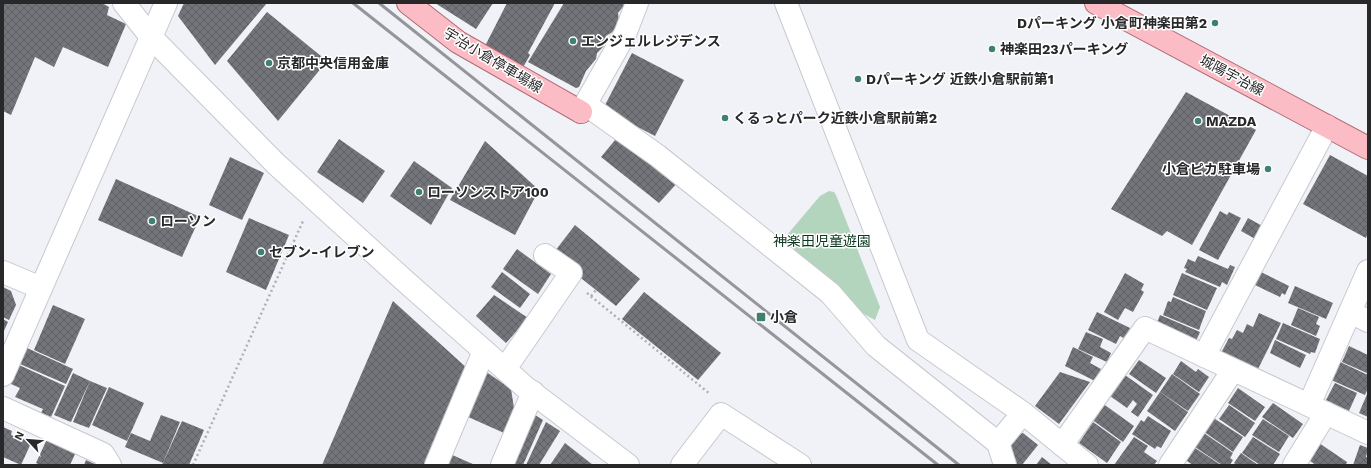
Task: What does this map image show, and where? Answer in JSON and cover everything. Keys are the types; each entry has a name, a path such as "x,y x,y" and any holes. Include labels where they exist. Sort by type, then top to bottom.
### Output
{"main road":[{"name":"宇治小倉停車場線","path":"408,3 458,42 583,108"},
{"name":"城陽宇治線","path":"1096,3 1368,148"}],"street":[{"path":"124,3 151,37 276,164 505,369 628,465"},
{"path":"3,375 166,3"},
{"path":"638,3 625,34 583,108 658,156 830,294 876,346 998,444 1005,465"},
{"path":"786,3 918,340 1023,413 1087,465"},
{"path":"1204,356 1327,126"},
{"path":"505,369 571,273 545,255"},
{"path":"1294,465 1359,317 1368,271"},
{"path":"3,272 41,288"},
{"path":"1062,445 1145,328 1368,433"},
{"path":"436,465 484,351"},
{"path":"1170,465 1233,370"},
{"path":"502,465 533,392"},
{"path":"3,408 103,454 110,465"},
{"path":"998,444 1023,413"},
{"path":"682,465 721,414 800,465"}],"path":[{"path":"193,465 313,197"},
{"path":"567,278 719,401 721,414"},
{"path":"591,296 596,290"}],"green space":[{"name":"神楽田児童遊園","path":"829,191 834,192 836,195 880,307 875,320 839,301 776,248 820,196"}],"building":[{"path":"3,3 102,3 109,7 107,15 126,24 108,67 63,47 54,67 35,57 11,115 3,111"},
{"path":"184,3 267,3 215,65 178,16"},
{"path":"435,3 493,3 476,29"},
{"path":"507,3 555,3 528,53 530,55 521,71 483,50"},
{"name":"エンジェルレジデンス","path":"564,3 626,3 618,13 619,21 614,31 606,36 604,46 597,53 596,59 586,71 579,87 576,88 528,62"},
{"path":"267,12 327,61 278,121 227,61"},
{"path":"632,53 684,80 655,136 603,109"},
{"path":"1186,92 1256,130 1192,245 1167,231 1162,236 1111,209"},
{"path":"620,134 679,181 659,203 601,157"},
{"path":"339,139 385,171 363,203 317,172"},
{"path":"485,141 539,190 515,235 450,200"},
{"path":"1330,155 1368,176 1368,233 1366,238 1303,204"},
{"path":"230,157 264,173 242,220 209,205"},
{"path":"414,161 452,188 431,225 390,196"},
{"path":"116,179 200,217 182,257 98,220"},
{"path":"1220,211 1227,215 1229,212 1241,218 1218,260 1199,250"},
{"path":"249,218 289,235 266,290 226,272"},
{"path":"1248,218 1266,228 1259,241 1241,231"},
{"path":"575,225 640,279 616,306 552,255"},
{"path":"517,249 551,274 538,294 503,269"},
{"path":"1198,256 1228,269 1230,265 1235,267 1227,285 1222,282 1220,287 1185,272 1187,269 1184,268 1188,259 1195,262"},
{"path":"502,272 530,294 520,308 491,287"},
{"path":"1261,272 1289,286 1285,295 1282,293 1280,297 1255,285"},
{"path":"1125,273 1144,284 1141,290 1144,292 1133,312 1125,308 1118,320 1104,312"},
{"path":"1182,273 1217,288 1207,310 1173,295"},
{"path":"1295,286 1333,303 1326,319 1288,303"},
{"path":"3,287 11,291 16,305 9,320 3,317"},
{"path":"644,292 721,353 698,380 622,319"},
{"path":"494,295 528,318 506,343 476,316"},
{"path":"1173,297 1206,311 1199,330 1163,315 1168,301 1171,302"},
{"path":"393,301 468,369 425,465 322,465"},
{"path":"53,305 85,319 65,364 34,350"},
{"path":"1298,308 1319,317 1316,324 1320,326 1316,336 1291,325"},
{"path":"1097,312 1130,328 1125,339 1120,336 1116,344 1088,330"},
{"path":"1259,313 1281,323 1257,371 1221,353 1229,338 1232,339 1237,330 1243,333 1247,324 1253,327"},
{"path":"1160,315 1200,332 1196,341 1155,328"},
{"path":"3,319 8,322 3,333"},
{"path":"1283,323 1320,339 1315,353 1311,352 1310,354 1276,339"},
{"path":"1086,332 1103,339 1100,347 1111,353 1107,362 1078,349"},
{"path":"1275,340 1306,355 1300,368 1270,353"},
{"path":"1349,346 1368,355 1367,373 1342,362"},
{"path":"1073,347 1093,357 1090,363 1101,369 1095,381 1065,366"},
{"path":"27,348 73,369 66,384 20,364"},
{"path":"1139,360 1166,378 1156,393 1129,374"},
{"path":"1181,361 1196,372 1198,369 1209,377 1199,392 1173,374"},
{"path":"1338,361 1368,375 1368,388 1365,395 1329,379"},
{"path":"19,365 65,386 51,417 41,413 43,409 15,397 20,388 11,384"},
{"path":"485,371 511,389 514,408 504,433 466,416"},
{"path":"1060,372 1090,382 1059,424 1035,406"},
{"path":"73,373 90,381 71,422 54,415"},
{"path":"1172,374 1200,394 1188,411 1160,392"},
{"path":"1125,375 1153,395 1138,417 1131,412 1137,404 1133,400 1127,408 1110,396"},
{"path":"90,381 107,388 89,428 73,422"},
{"path":"1335,383 1357,393 1349,411 1326,400"},
{"path":"109,387 144,403 127,441 92,425"},
{"path":"1238,388 1265,407 1255,421 1228,403"},
{"path":"1160,392 1188,412 1175,431 1147,411"},
{"path":"1368,392 1368,417 1359,413"},
{"path":"1102,403 1134,426 1123,442 1091,419"},
{"path":"1273,403 1303,424 1293,438 1262,417"},
{"path":"1229,405 1255,423 1245,437 1219,419"},
{"path":"161,415 180,422 163,463 125,447 131,433 150,441"},
{"path":"535,415 543,420 523,465 504,465"},
{"path":"1148,416 1171,431 1161,448 1157,446 1155,449 1132,434 1141,420 1144,422"},
{"path":"1212,417 1243,437 1233,452 1203,431"},
{"path":"1263,419 1289,436 1279,452 1252,435"},
{"path":"182,421 204,430 189,465 162,465"},
{"path":"546,422 560,431 539,465 526,465"},
{"path":"1093,422 1121,442 1107,463 1079,443"},
{"path":"3,427 12,431 11,435 18,438 20,435 32,441 21,465 3,457"},
{"path":"1023,433 1038,445 1022,465 1012,465 1004,440"},
{"path":"1204,433 1233,453 1230,458 1233,460 1230,465 1222,465 1195,447"},
{"path":"1134,437 1148,446 1144,452 1157,461 1154,465 1114,465"},
{"path":"1253,437 1280,454 1273,465 1260,465 1242,453"},
{"path":"47,439 76,452 70,465 40,465 36,463"},
{"path":"565,443 593,465 550,465"},
{"path":"1319,443 1347,462 1346,465 1316,465 1307,459"},
{"path":"1360,445 1368,448 1366,457 1368,458 1368,463 1367,465 1353,465"},
{"path":"1192,446 1221,465 1193,465 1184,459"},
{"path":"1241,453 1258,465 1236,465 1234,463"},
{"path":"450,454 475,465 446,465"},
{"path":"1042,457 1052,465 1036,465"},
{"path":"86,460 97,465 84,465"}],"railway":[{"path":"353,3 938,465"},
{"path":"379,3 959,465"}],"place":[{"name":"Dパーキング 小倉町神楽田第2","path":"1215,23"},
{"name":"エンジェルレジデンス","path":"573,41"},
{"name":"神楽田23パーキング","path":"992,49"},
{"name":"京都中央信用金庫","path":"269,63"},
{"name":"Dパーキング 近鉄小倉駅前第1","path":"858,79"},
{"name":"くるっとパーク近鉄小倉駅前第2","path":"725,118"},
{"name":"MAZDA","path":"1198,121"},
{"name":"小倉ピカ駐車場","path":"1268,169"},
{"name":"ローソンストア100","path":"419,192"},
{"name":"ローソン","path":"152,221"},
{"name":"セブン-イレブン","path":"261,252"},
{"name":"小倉","path":"761,317"}]}
